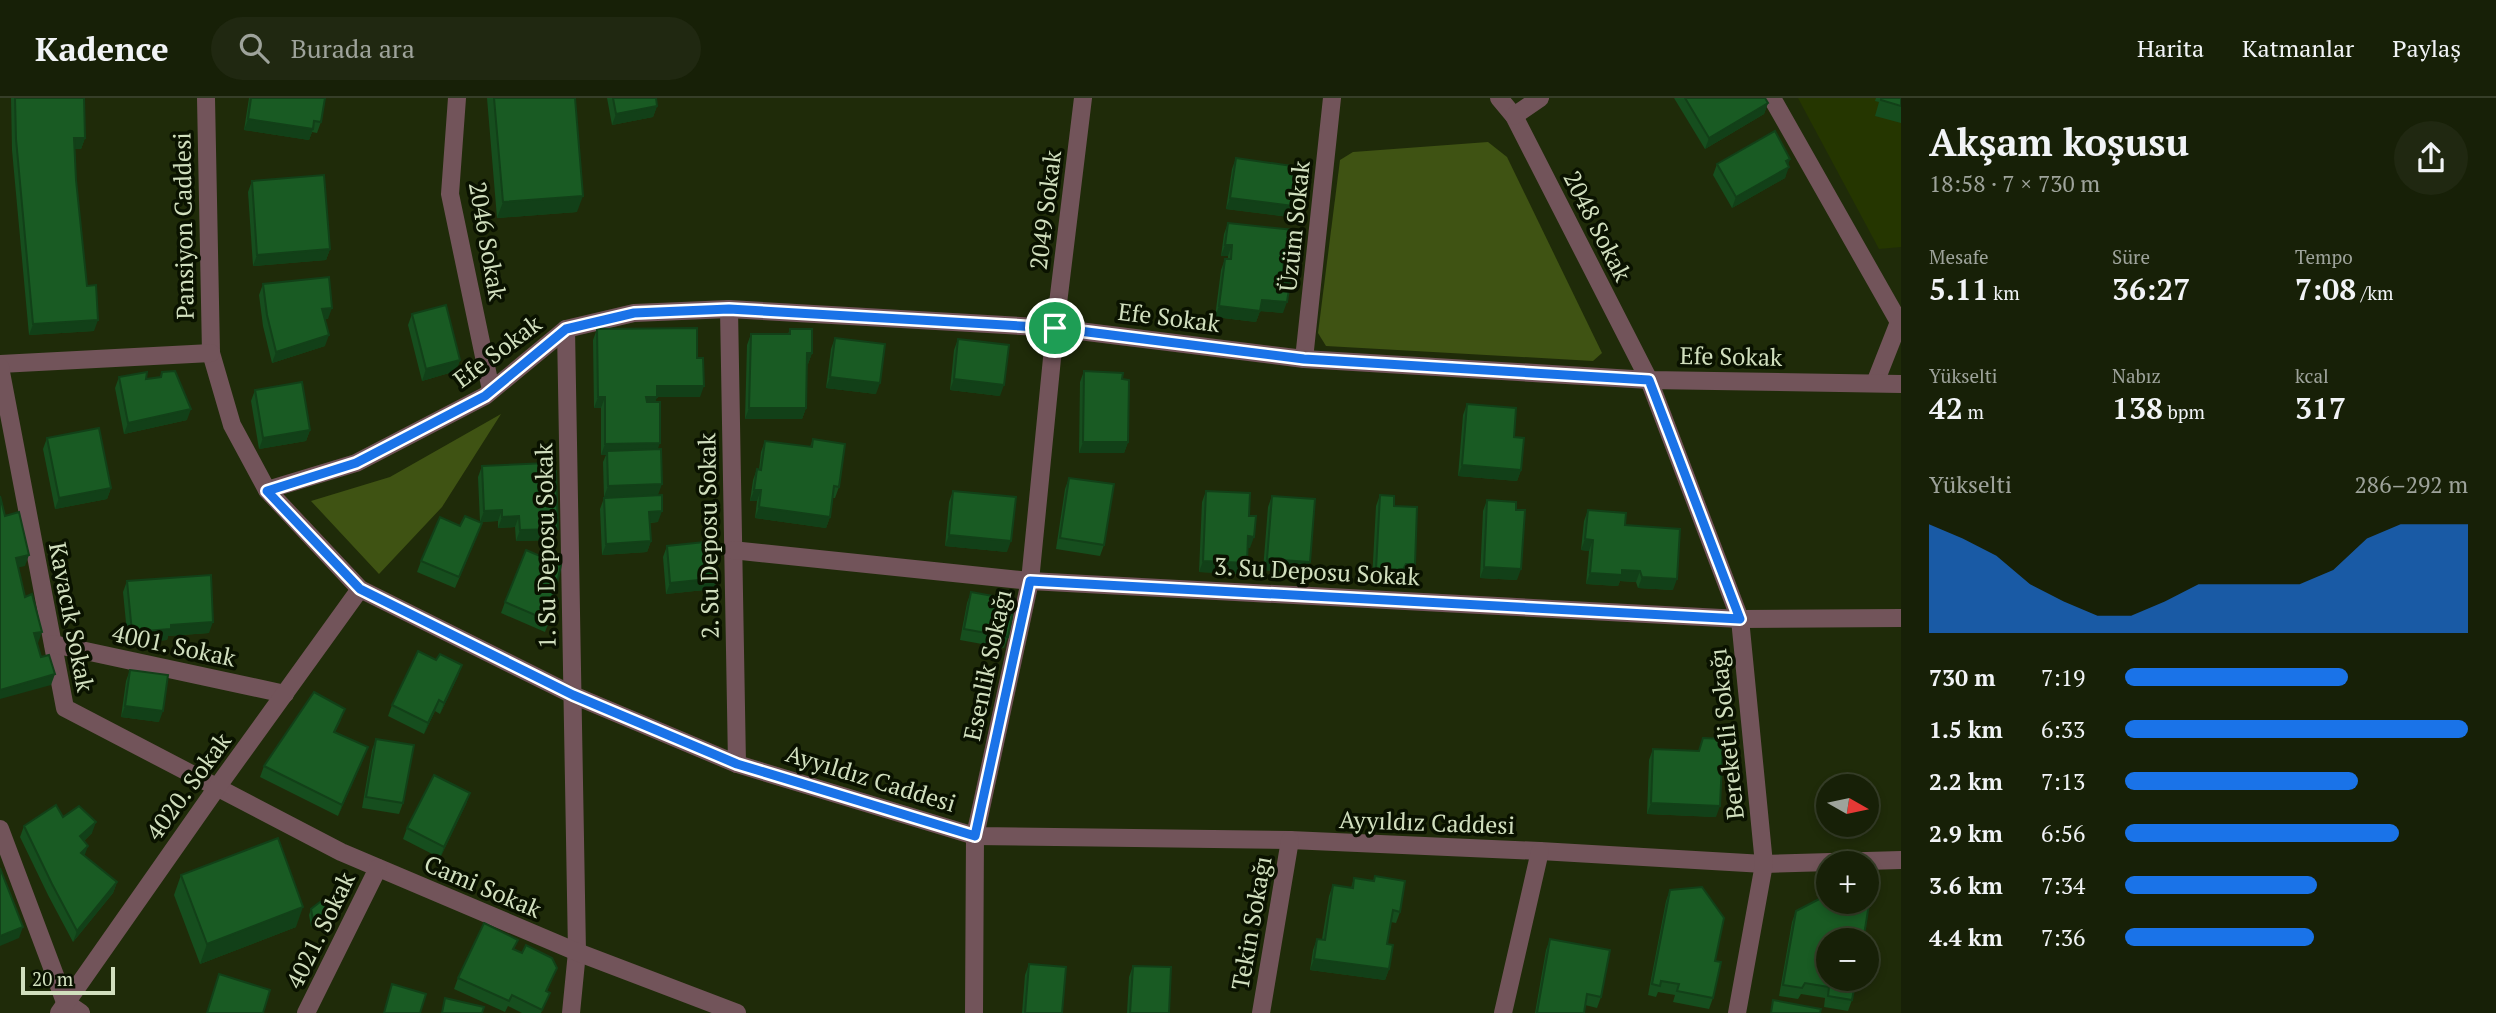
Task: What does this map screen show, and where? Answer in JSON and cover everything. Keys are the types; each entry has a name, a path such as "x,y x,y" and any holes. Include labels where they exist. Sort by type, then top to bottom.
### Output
{"street":[{"name":"Pansiyon Caddesi","path":"206,98 211,353"},
{"name":"2046 Sokak","path":"457,98 450,194 491,390"},
{"name":"2049 Sokak","path":"1055,328 1083,98"},
{"name":"Üzüm Sokak","path":"1304,359 1332,98"},
{"name":"2048 Sokak","path":"1499,98 1514,116 1649,380"},
{"path":"1514,116 1540,98"},
{"path":"1772,98 1900,321 1875,383"},
{"name":"Efe Sokak","path":"267,491 356,463 485,396 566,329 634,313 729,309 1055,328 1304,359 1649,380 1901,384"},
{"name":"2. Su Deposu Sokak","path":"729,309 737,764"},
{"name":"Esenlik Sokağı","path":"974,1013 975,836 1030,581 1055,328"},
{"name":"1. Su Deposu Sokak","path":"566,329 578,952 571,1013"},
{"path":"0,365 211,353"},
{"name":"Ayyıldız Caddesi","path":"211,353 232,425 267,491 360,589 573,695 737,764 975,836 1290,840 1764,864 1901,860"},
{"name":"Kavacık Sokak","path":"0,365 65,708 218,786"},
{"name":"Bereketli Sokağı","path":"1649,380 1740,619 1764,864 1737,1013"},
{"name":"3. Su Deposu Sokak","path":"733,550 1030,581 1740,619 1901,618"},
{"name":"4020. Sokak","path":"62,1008 360,589"},
{"name":"4001. Sokak","path":"52,644 285,694"},
{"name":"Cami Sokak","path":"218,786 341,852 578,952 737,1013"},
{"path":"0,828 62,1008 81,1013"},
{"name":"Tekin Sokağı","path":"1261,1013 1290,840"},
{"path":"1503,1013 1540,851"},
{"name":"4021. Sokak","path":"306,1013 378,868"}],"shaded area":[{"path":"1798,98 1901,98 1901,247 1879,249"},
{"path":"1488,142 1507,157 1602,353 1593,361 1326,346 1318,333 1340,160 1353,152"},
{"path":"501,414 442,507 379,574 311,501 390,477"}],"building":[{"path":"15,98 84,98 85,138 74,138 76,180 87,286 96,285 98,320 33,324 16,139"},
{"path":"251,98 325,98 321,122 314,121 313,129 248,119"},
{"path":"494,98 575,98 583,196 503,202"},
{"path":"613,98 656,98 657,106 616,114"},
{"path":"1685,98 1765,98 1768,103 1709,138"},
{"path":"1901,98 1901,106 1881,100"},
{"path":"1775,131 1790,159 1786,161 1789,167 1736,197 1717,164"},
{"path":"1236,158 1299,167 1293,206 1230,198"},
{"path":"324,175 330,249 257,255 252,181"},
{"path":"1228,223 1294,230 1292,249 1285,248 1282,283 1290,283 1287,302 1262,300 1260,311 1219,306 1225,259 1231,259 1232,245 1225,245"},
{"path":"329,277 332,308 322,309 329,335 276,352 263,284"},
{"path":"446,305 460,360 426,369 412,314"},
{"path":"697,328 697,358 703,358 704,386 657,386 657,397 646,397 647,402 660,402 660,443 605,444 605,397 598,397 597,329"},
{"path":"790,329 812,329 812,353 807,353 806,408 749,408 751,334 790,334"},
{"path":"835,338 885,344 880,383 830,377"},
{"path":"958,339 1009,345 1004,385 954,379"},
{"path":"175,371 191,409 128,423 119,377 147,372 146,379 161,377 162,372"},
{"path":"1084,371 1123,373 1122,379 1129,380 1128,442 1083,442"},
{"path":"302,382 310,430 263,438 255,390"},
{"path":"1467,404 1516,408 1514,437 1524,438 1521,470 1462,465"},
{"path":"99,428 111,488 59,498 47,438"},
{"path":"813,439 845,444 839,487 834,486 830,517 759,507 761,490 754,490 757,469 761,470 765,441 812,447"},
{"path":"661,449 662,484 608,486 607,451"},
{"path":"548,463 549,471 556,471 558,529 520,530 519,516 502,517 502,510 484,511 482,466"},
{"path":"1069,478 1114,484 1104,545 1060,538"},
{"path":"953,491 1016,497 1011,541 949,535"},
{"path":"1206,491 1250,493 1249,516 1256,516 1254,537 1248,536 1247,563 1203,561"},
{"path":"662,495 662,511 649,512 651,541 606,544 604,498"},
{"path":"1380,495 1394,496 1394,506 1417,507 1415,564 1406,564 1403,570 1376,569"},
{"path":"0,496 5,516 19,512 29,555 16,558 25,597 32,594 42,632 34,633 41,657 49,655 55,674 0,690"},
{"path":"1272,496 1315,499 1310,562 1267,559"},
{"path":"1487,500 1516,502 1516,510 1525,510 1521,569 1484,567"},
{"path":"1588,510 1626,513 1625,525 1680,529 1677,579 1642,577 1640,571 1622,570 1622,575 1590,573 1593,540 1585,539"},
{"path":"465,516 482,523 459,577 421,561 440,517 460,526"},
{"path":"714,541 718,578 670,583 667,546"},
{"path":"526,550 561,565 554,597 558,599 549,621 505,602"},
{"path":"211,575 213,622 171,625 171,629 132,632 127,581"},
{"path":"971,592 1015,600 1008,637 964,629"},
{"path":"418,651 436,660 440,654 462,665 444,703 439,700 428,723 392,705"},
{"path":"130,670 168,675 163,711 125,706"},
{"path":"314,692 345,709 334,732 368,747 342,805 264,766"},
{"path":"1703,738 1723,739 1720,806 1651,803 1653,749 1699,751"},
{"path":"376,739 414,745 403,803 366,797"},
{"path":"434,775 470,793 444,847 407,828"},
{"path":"56,805 63,817 79,806 96,822 80,836 88,846 81,853 117,882 77,931 24,826"},
{"path":"278,838 303,907 207,944 181,875"},
{"path":"0,868 23,927 0,936"},
{"path":"1375,876 1405,881 1400,912 1393,910 1387,944 1393,945 1389,969 1314,959 1317,939 1325,940 1333,885 1353,888 1354,878 1374,881"},
{"path":"1702,887 1724,918 1715,961 1721,962 1713,998 1677,991 1679,984 1661,981 1660,986 1652,984 1670,890"},
{"path":"1816,901 1816,914 1867,914 1865,928 1816,928 1816,985 1805,983 1802,988 1783,985 1796,911"},
{"path":"320,902 331,908 332,916 329,921 319,923 313,920 311,909"},
{"path":"484,923 518,940 513,949 522,953 526,945 552,958 557,968 546,991 550,993 542,1010 512,995 509,1001 458,978"},
{"path":"1550,939 1610,950 1601,997 1587,994 1584,1013 1537,1013"},
{"path":"1029,964 1066,967 1062,1013 1025,1013"},
{"path":"1133,966 1171,967 1169,1013 1130,1013"},
{"path":"219,974 270,990 263,1013 207,1013"},
{"path":"392,984 426,994 420,1013 384,1013"},
{"path":"1829,991 1854,991 1852,1000 1828,996"},
{"path":"445,998 484,1007 482,1013 442,1013"},
{"path":"1773,1000 1821,1009 1820,1013 1771,1013"}],"route":[{"path":"729,309 1055,328 1304,359 1649,380 1740,619 1030,581 975,836 737,764 573,695 360,589 267,491 356,463 485,396 566,329 634,313 729,309"}]}
